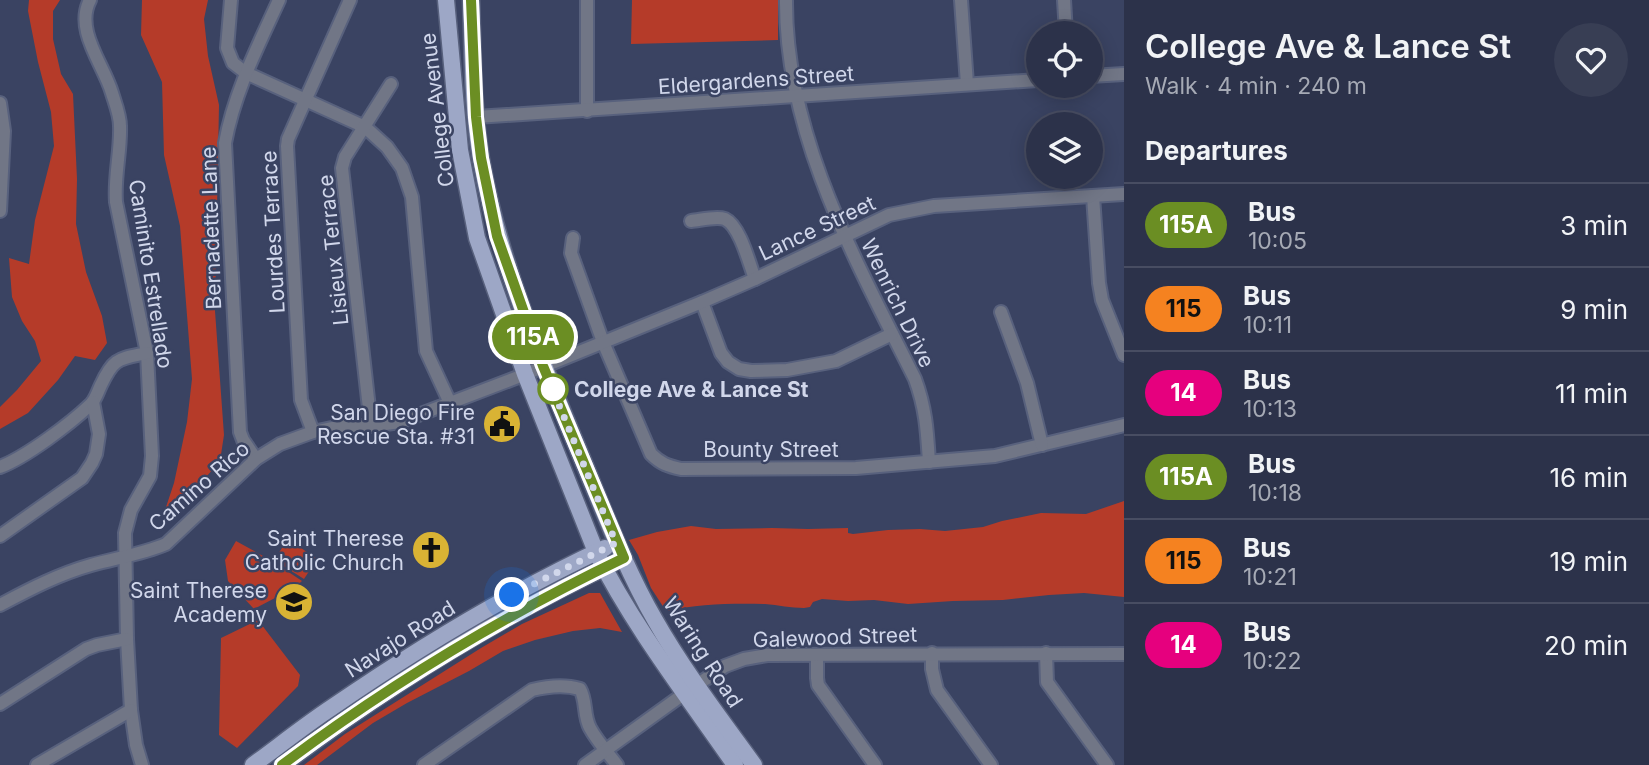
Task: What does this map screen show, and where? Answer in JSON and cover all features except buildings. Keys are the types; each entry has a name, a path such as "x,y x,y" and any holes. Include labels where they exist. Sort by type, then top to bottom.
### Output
{"main road":[{"name":"College Avenue","path":"446,0 460,150 477,238 525,374 603,568"},
{"name":"College Avenue","path":"471,0 476,117 481,158 497,236 543,366 624,558"},
{"name":"Navajo Road","path":"258,763 328,709 392,667 512,595 616,543"},
{"name":"Navajo Road","path":"282,765 337,724 401,682 520,611 624,558"},
{"name":"Waring Road","path":"624,558 691,689 735,765"},
{"name":"Waring Road","path":"603,568 645,637 754,765"}],"street":[{"name":"Caminito Estrellado","path":"90,0 85,13 88,36 112,91 120,124 114,186 147,353 152,456 149,476 131,510 125,533 131,710 142,765"},
{"path":"231,0 227,48 233,63 246,73 365,127 387,147 402,167 412,197 426,351 450,403"},
{"name":"Bernadette Lane","path":"256,459 240,432 225,143 229,121 246,73 279,0"},
{"name":"Lourdes Terrace","path":"313,432 302,400 287,146 350,0"},
{"path":"587,0 587,111"},
{"name":"Wenrich Drive","path":"786,0 789,56 796,97 814,156 845,236 915,379 926,418 929,462"},
{"path":"961,0 967,84"},
{"path":"1064,0 1065,21"},
{"path":"1103,75 1124,74"},
{"name":"Eldergardens Street","path":"476,117 1026,81"},
{"name":"Lisieux Terrace","path":"371,426 342,168 345,157 391,84"},
{"path":"0,103 4,131 0,211"},
{"name":"Lance Street","path":"543,366 755,279 890,215 934,206 1124,194"},
{"path":"1093,196 1102,300 1124,355"},
{"path":"691,221 719,218 735,227 755,279"},
{"name":"Bounty Street","path":"573,238 571,253 603,342 651,454 667,466 681,469 856,468 929,462 995,456 1124,425"},
{"path":"702,302 721,353 739,369 788,370 836,361 892,334"},
{"path":"1001,312 1027,383 1042,445"},
{"path":"0,467 46,440 93,402 113,363 147,353"},
{"name":"Camino Rico","path":"0,605 39,584 89,565 166,544 256,459 280,444 313,432 341,426 400,422 543,366"},
{"path":"0,536 82,478 92,463 99,434 93,402"},
{"path":"0,704 86,649 127,639"},
{"path":"932,653 932,669 937,690 990,765"},
{"path":"1046,653 1047,682 1107,765"},
{"name":"Galewood Street","path":"585,765 691,689 725,667 744,659 766,655 1121,653"},
{"path":"817,655 818,685 875,765"},
{"path":"424,765 532,690 569,686 580,689 585,697 585,715 589,727 617,765"},
{"path":"37,765 131,710"}],"shaded area":[{"path":"29,0 60,0 53,11 53,39 61,74 73,94 76,224 86,272 102,316 107,343 95,360 75,356 58,380 28,413 0,429 0,407 41,361 35,341 22,321 12,297 9,258 29,264 35,220 54,146 51,112 28,11"},
{"path":"142,0 208,0 204,19 208,56 219,105 215,311 224,435 220,461 186,500 163,516 174,483 187,422 192,379 180,226 164,155 162,82 141,35"},
{"path":"632,0 778,0 778,40 631,44"},
{"path":"1124,501 1124,597 1084,593 908,604 822,599 804,608 728,604 666,611 651,588 629,540 691,526 716,529 848,528 848,533 853,534 888,530 945,531 983,527 1041,513 1086,514"},
{"path":"288,539 317,559 304,579 274,560"},
{"path":"236,541 302,581 254,609 228,581 225,560"},
{"path":"589,593 600,593 622,632 600,628 573,631 503,651 373,723 317,765 304,765 345,734 481,648 522,624"},
{"path":"258,620 300,675 298,686 237,748 219,735 221,638"}],"bus line":[{"name":"115A","path":"282,765 337,724 401,682 520,611 624,558 543,366 497,236 481,158 476,117 471,0"}],"place":[{"name":"College Ave & Lance St","path":"553,389"},
{"name":"San Diego Fire Rescue Sta. #31","path":"502,424"},
{"name":"Saint Therese Catholic Church","path":"431,550"},
{"name":"Saint Therese Academy","path":"294,602"}],"route":[{"path":"512,595 616,543 550,383 553,389"}]}
